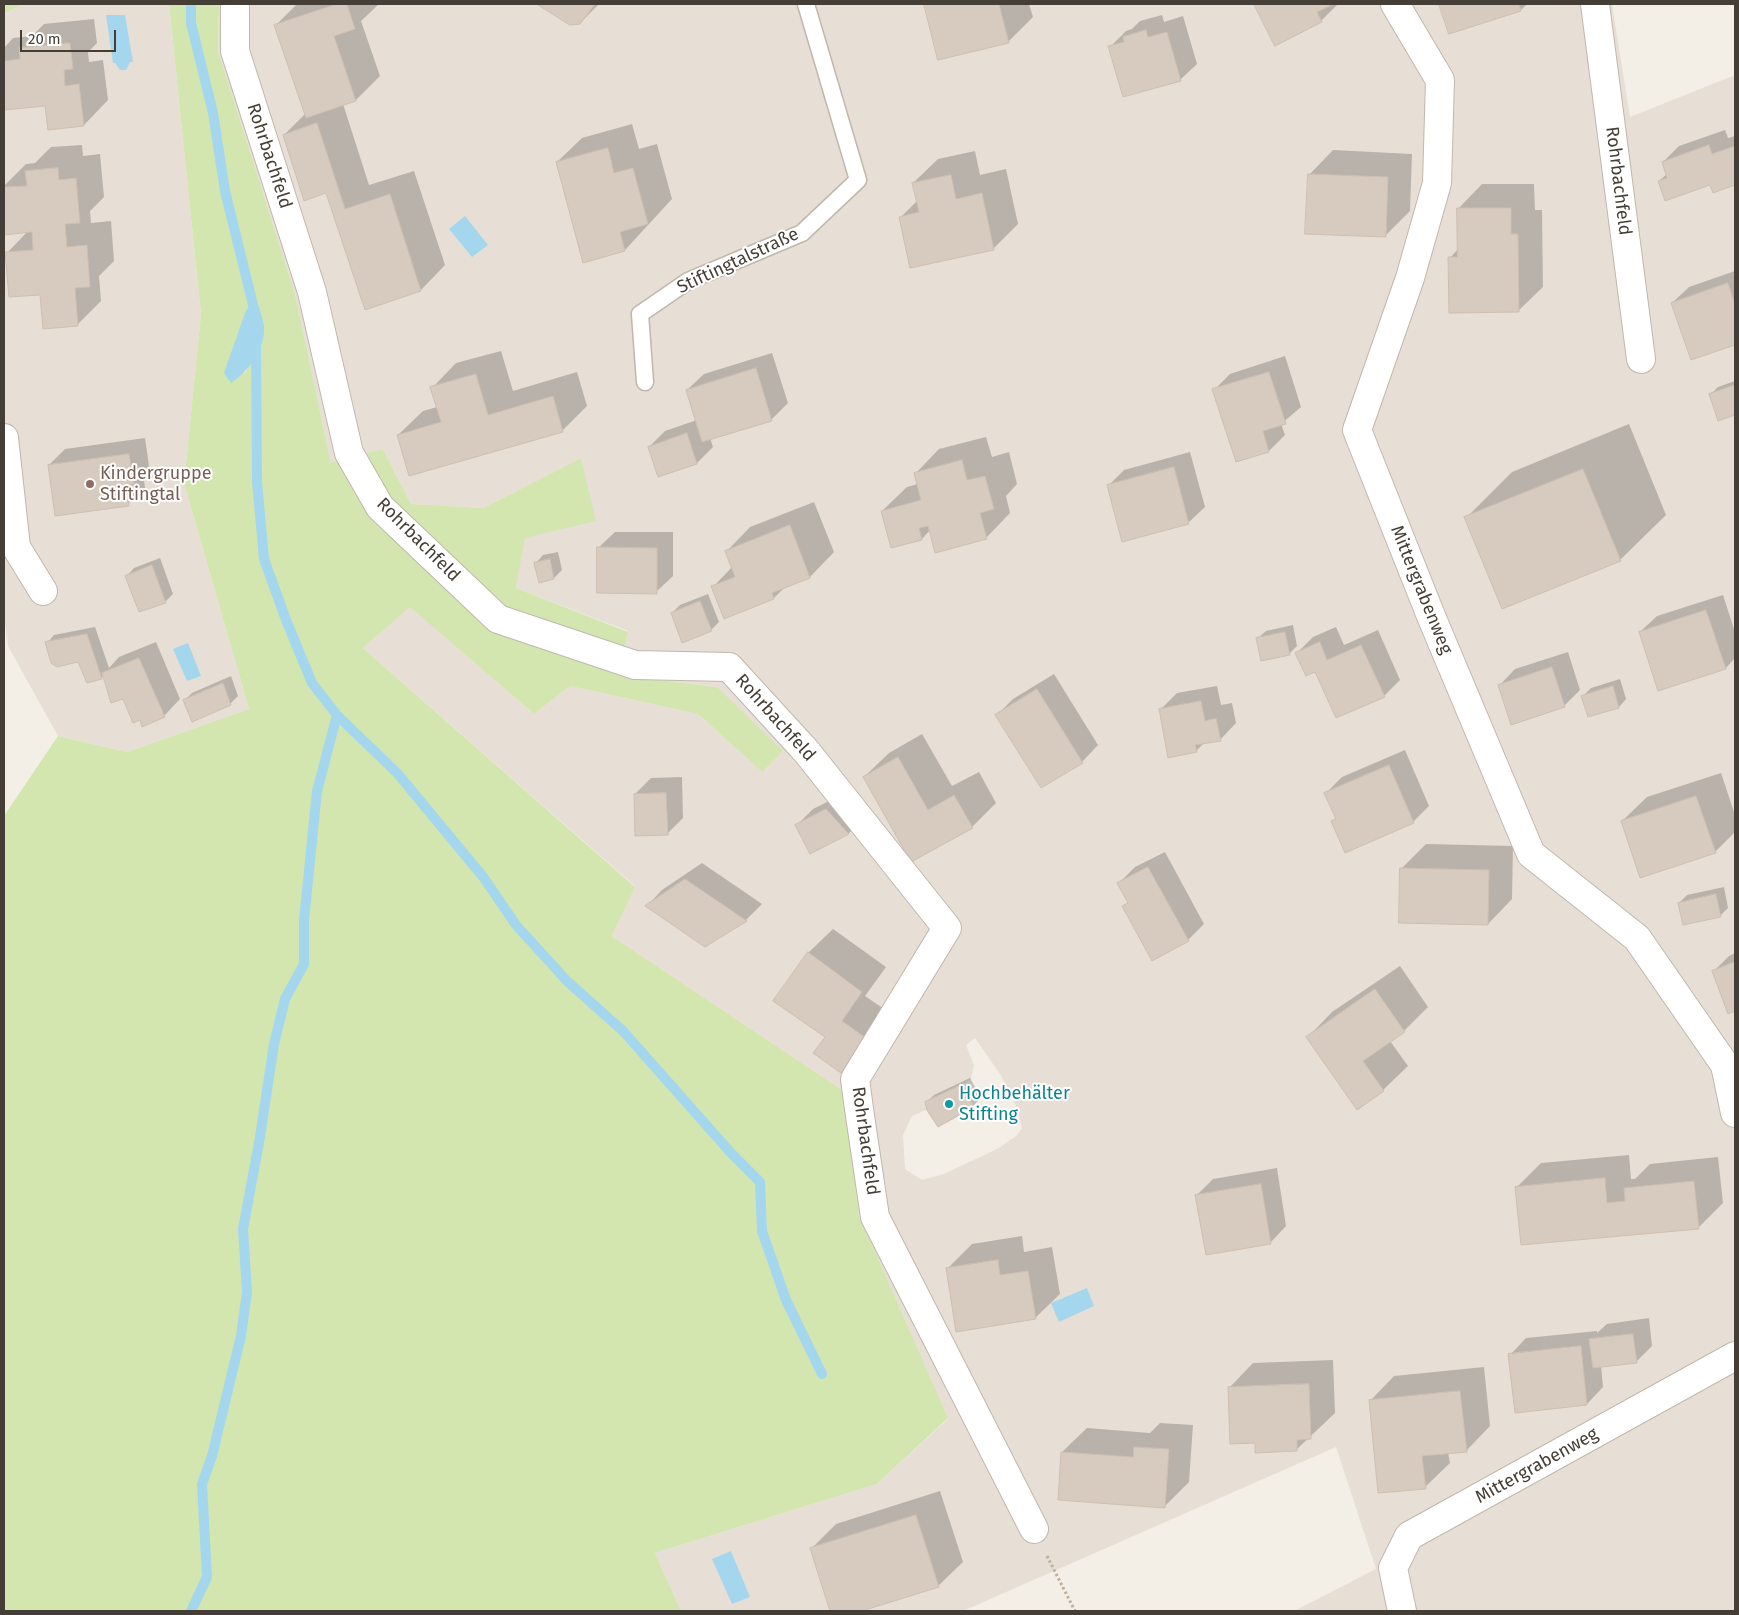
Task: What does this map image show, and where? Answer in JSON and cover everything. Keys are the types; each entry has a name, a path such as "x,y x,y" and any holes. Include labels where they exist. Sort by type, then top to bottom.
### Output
{"street":[{"name":"Rohrbachfeld","path":"235,4 235,51 312,292 349,453 380,507 498,619 635,665 729,667 806,751 947,928 855,1079 862,1129 875,1217 1034,1529"},
{"name":"Mittergrabenweg","path":"1395,4 1440,80 1437,183 1410,278 1357,430 1431,616 1531,854 1636,938 1725,1065 1735,1113"},
{"name":"Rohrbachfeld","path":"1595,4 1641,359"},
{"path":"4,438 16,547 43,592"},
{"name":"Mittergrabenweg","path":"1402,1611 1393,1568 1409,1536 1735,1356"}],"lane":[{"name":"Stiftingtalstraße","path":"646,382 640,314 688,281 802,233 858,180 806,4"}],"path":[{"path":"1034,1529 1075,1611"}],"shaded area":[{"path":"24,4 169,4 201,314 184,483 249,709 127,752 58,736 8,646 4,615 4,14"},
{"path":"219,4 1612,4 1630,117 1735,75 1735,1611 1294,1611 1376,1569 1336,1447 963,1611 681,1611 655,1553 877,1484 948,1419 859,1215 844,1091 612,936 635,886 363,648 410,606 534,714 570,686 698,714 762,772 717,687 619,675 628,631 516,588 524,538 581,458 483,508 411,504 383,449 331,464 295,294 218,51","holes":["975,1038 1000,1074 1017,1108 1022,1128 1016,1136 999,1148 944,1174 922,1180 905,1169 903,1135 912,1116 926,1110 938,1127 974,1107 962,1085 971,1079 974,1065 966,1045"]}],"green space":[{"path":"4,4 24,4 4,14"},
{"path":"169,4 219,4 218,51 295,294 331,463 383,449 411,504 483,508 581,458 596,521 525,538 516,588 628,632 619,675 717,687 783,751 762,772 698,714 570,686 534,714 410,607 363,648 635,887 612,936 844,1091 859,1215 948,1418 877,1484 655,1553 681,1611 4,1611 4,816 58,736 127,752 249,709 184,483 201,314","holes":["246,310 260,345 244,374 241,328"]}],"water":[{"path":"106,15 125,15 133,62 130,62 126,70 120,70 113,63"},
{"path":"465,216 488,245 472,257 449,229"},
{"path":"253,304 259,306 263,321 264,334 262,343 255,359 244,373 231,383 224,373 246,310"},
{"path":"188,643 201,676 187,681 173,649"},
{"path":"1087,1288 1094,1306 1059,1322 1051,1303"},
{"path":"731,1551 750,1597 732,1604 712,1559"}],"building":[{"path":"337,4 347,4 355,29 334,36 356,101 306,118 274,25"},
{"path":"537,4 595,4 580,24 570,25"},
{"path":"924,4 999,4 1009,43 938,60"},
{"path":"1254,4 1334,4 1317,12 1322,22 1275,46"},
{"path":"1439,4 1519,4 1521,11 1449,34"},
{"path":"1146,30 1148,37 1167,32 1181,81 1123,97 1108,46 1124,42 1123,37"},
{"path":"70,43 73,69 64,70 65,86 79,84 84,126 48,130 45,106 4,110 4,61 20,59 19,48"},
{"path":"317,123 345,209 390,194 421,291 365,310 326,193 304,201 283,135"},
{"path":"1709,145 1712,154 1735,146 1735,185 1713,193 1710,185 1665,201 1658,181 1667,178 1662,162"},
{"path":"608,148 614,173 633,168 648,224 620,232 625,251 583,263 556,162"},
{"path":"58,168 59,180 76,178 80,223 65,224 67,247 87,245 90,287 75,288 78,326 43,329 40,295 9,297 5,252 33,250 32,232 4,235 4,187 27,186 25,171"},
{"path":"1308,174 1388,177 1386,237 1305,234"},
{"path":"951,175 956,199 982,193 994,250 910,268 899,217 919,212 912,183"},
{"path":"1457,208 1511,208 1511,234 1518,234 1519,312 1449,313 1448,257 1457,257"},
{"path":"1728,283 1735,305 1735,345 1691,360 1671,303"},
{"path":"756,368 772,421 702,442 686,390"},
{"path":"1269,372 1286,424 1263,431 1269,452 1236,462 1212,389"},
{"path":"476,374 488,415 553,396 563,432 409,476 397,435 441,422 430,387"},
{"path":"1735,385 1735,415 1718,421 1709,394"},
{"path":"687,433 697,464 658,477 648,447"},
{"name":"Kindergruppe Stiftingtal","path":"129,454 134,484 126,485 129,506 55,516 48,465"},
{"path":"962,460 967,480 985,476 994,509 980,513 987,539 935,553 928,526 919,528 922,540 891,548 881,511 921,500 914,473"},
{"path":"1174,467 1189,524 1122,542 1107,485"},
{"path":"1583,469 1621,561 1502,609 1464,517"},
{"path":"790,525 810,578 772,593 774,599 724,619 711,586 735,577 725,551"},
{"path":"597,547 657,548 657,594 597,593"},
{"path":"550,559 554,579 539,583 534,563"},
{"path":"152,565 166,603 139,612 125,576"},
{"path":"700,601 712,631 682,643 671,613"},
{"path":"1706,610 1726,669 1658,691 1639,632"},
{"path":"1285,632 1290,655 1261,661 1256,638"},
{"path":"87,634 102,679 87,683 78,662 57,667 51,663 45,642"},
{"path":"1320,642 1327,660 1361,645 1385,697 1336,718 1315,672 1306,676 1295,653"},
{"path":"139,658 165,717 142,727 140,720 133,723 123,699 111,703 102,673"},
{"path":"1552,667 1565,707 1511,725 1498,685"},
{"path":"223,683 231,705 192,722 183,700"},
{"path":"1613,686 1619,708 1588,717 1581,696"},
{"path":"1037,689 1083,763 1041,788 995,715"},
{"path":"1201,701 1205,721 1216,718 1221,741 1195,745 1197,752 1168,758 1159,709"},
{"path":"898,757 928,810 954,795 973,828 911,862 863,777"},
{"path":"1389,765 1414,823 1345,853 1331,821 1336,819 1324,793"},
{"path":"666,793 668,835 635,836 634,794"},
{"path":"1696,796 1716,853 1640,878 1621,821"},
{"path":"826,809 849,834 810,854 795,825"},
{"path":"1148,867 1189,941 1152,961 1122,906 1128,903 1117,883"},
{"path":"1400,868 1489,870 1488,925 1399,923"},
{"path":"685,879 747,921 705,947 645,906"},
{"path":"1716,894 1721,917 1683,925 1678,903"},
{"path":"808,952 862,992 842,1021 866,1038 841,1073 813,1053 825,1037 773,1001"},
{"path":"1735,962 1735,1011 1728,1014 1712,971"},
{"path":"1375,989 1405,1032 1363,1061 1384,1091 1357,1110 1306,1037"},
{"name":"Hochbehälter Stifting","path":"961,1085 974,1107 938,1127 927,1110 925,1102"},
{"path":"1605,1178 1607,1203 1625,1201 1624,1188 1694,1181 1699,1229 1521,1245 1515,1187"},
{"path":"1261,1184 1271,1244 1206,1255 1195,1195"},
{"path":"998,1260 1000,1275 1028,1271 1036,1319 956,1332 946,1268"},
{"path":"1633,1334 1637,1363 1593,1368 1589,1339"},
{"path":"1581,1346 1587,1405 1515,1413 1508,1354"},
{"path":"1309,1384 1311,1439 1297,1440 1297,1451 1255,1453 1255,1443 1230,1444 1228,1387"},
{"path":"1460,1391 1467,1452 1422,1456 1426,1489 1378,1493 1369,1400"},
{"path":"1134,1447 1169,1449 1165,1508 1058,1500 1061,1452 1133,1457"},
{"path":"916,1515 939,1587 862,1611 830,1611 810,1548"}],"waterway":[{"path":"191,4 191,23 213,113 225,191 256,317"},
{"path":"191,1611 207,1577 202,1484 212,1456 241,1336 247,1292 243,1229 260,1137 274,1044 285,999 304,964 304,920 317,791 337,715 312,683 286,620 264,559 257,482 256,341"},
{"path":"337,715 398,774 484,878 516,925 567,981 623,1031 731,1153 760,1182 762,1231 786,1300 822,1374"}],"place":[{"name":"Kindergruppe Stiftingtal","path":"90,484"},
{"name":"Hochbehälter Stifting","path":"949,1104"}]}
